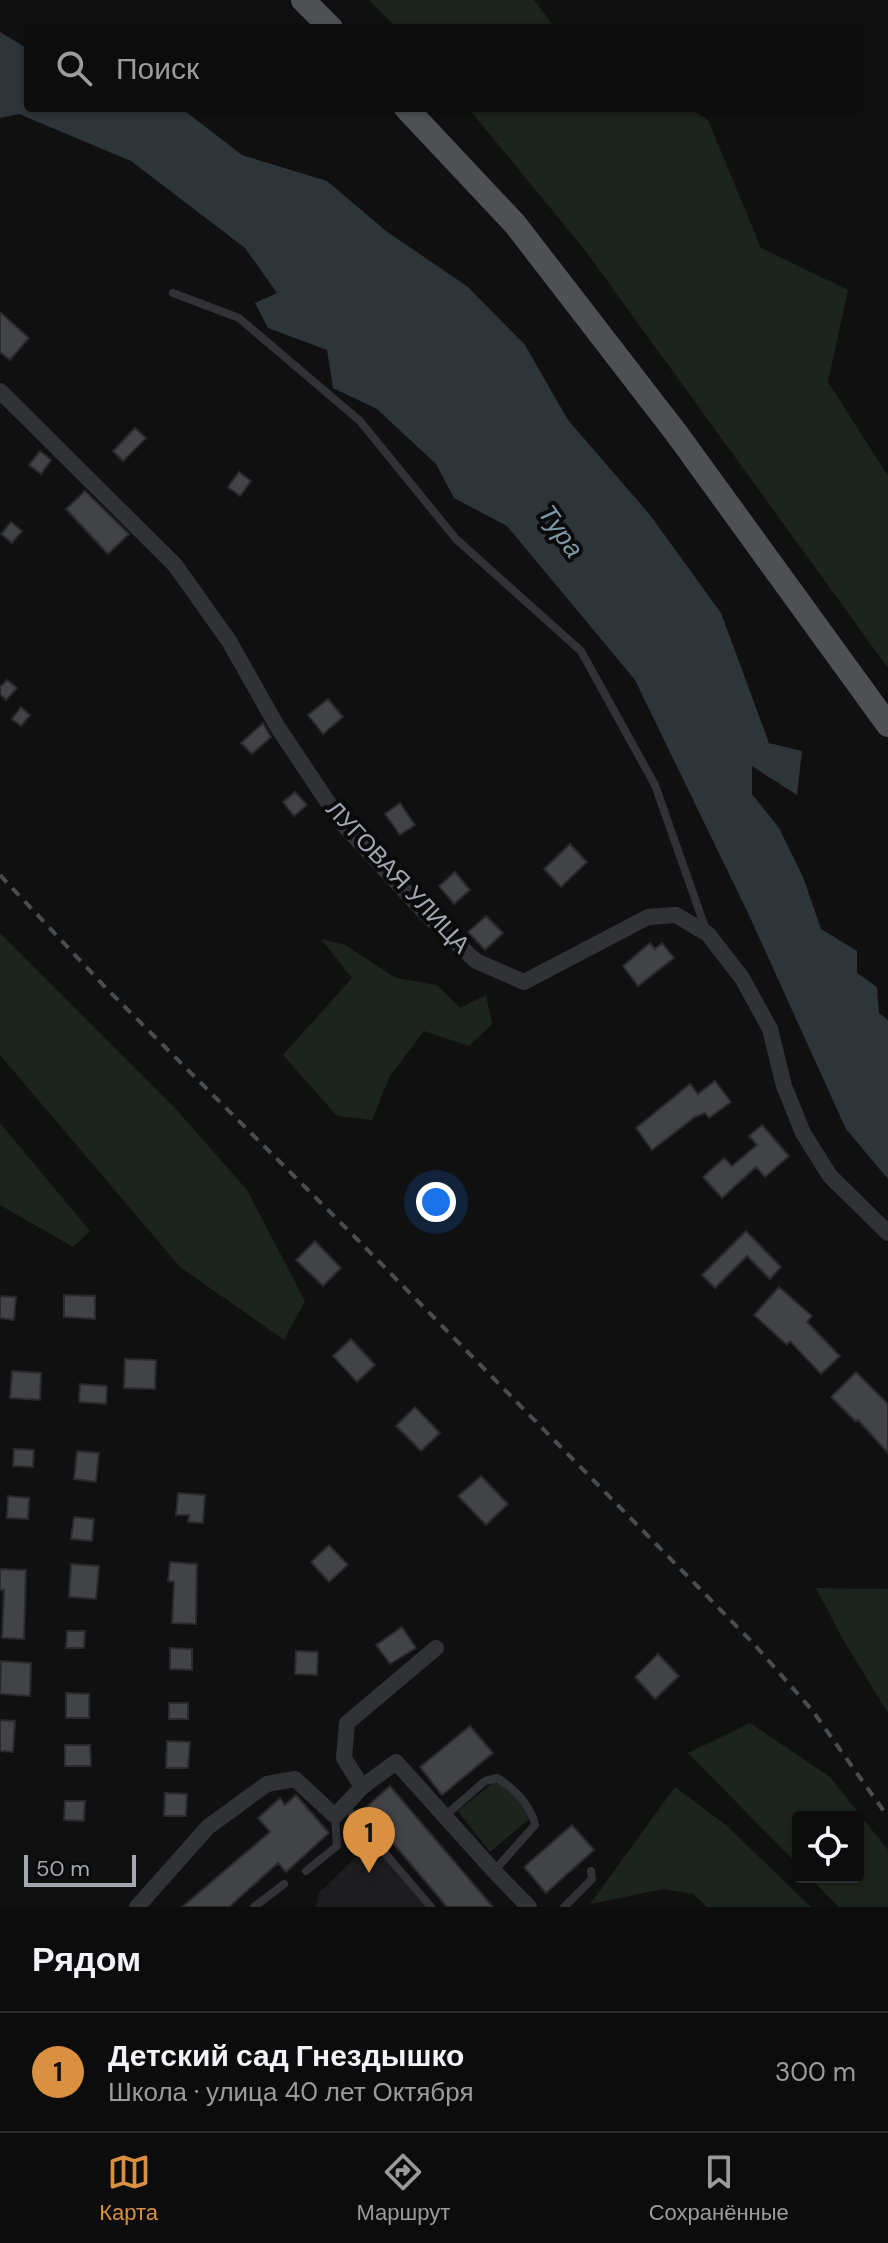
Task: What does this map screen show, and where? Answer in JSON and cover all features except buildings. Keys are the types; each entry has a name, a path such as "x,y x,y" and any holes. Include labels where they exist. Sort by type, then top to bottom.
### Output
{"main road":[{"path":"303,0 327,24"},
{"path":"410,112 515,224 677,434 888,725"}],"street":[{"name":"ЛУГОВАЯ УЛИЦА","path":"0,391 175,565 229,641 277,726 341,822 428,916 476,961 524,982 648,917 676,915 708,934 742,978 770,1029 784,1086 803,1133 830,1176 888,1233"},
{"path":"362,1787 344,1758 347,1723 436,1648"},
{"path":"137,1907 152,1895 208,1827 267,1784 295,1779 340,1810 362,1787 396,1762 529,1907"}],"lane":[{"path":"173,293 239,318 360,421 456,539 581,651 655,785 708,934"},
{"path":"446,1815 485,1781 497,1778 510,1785 533,1814 535,1825 494,1871"},
{"path":"306,1871 337,1846 340,1810"},
{"path":"340,1810 431,1907"},
{"path":"564,1907 592,1879 591,1871"},
{"path":"254,1907 284,1884"}],"shaded area":[{"path":"369,0 534,0 552,24 393,24"},
{"path":"471,112 695,112 708,120 761,248 848,290 828,382 888,476 888,668 584,249"},
{"path":"0,933 175,1108 247,1190 305,1301 284,1340 180,1267 0,1055"},
{"path":"321,939 345,945 396,978 437,985 460,1008 486,995 492,1024 469,1046 424,1031 390,1076 372,1120 337,1116 283,1055 352,978"},
{"path":"0,1123 90,1231 73,1247 0,1205"},
{"path":"816,1588 888,1589 888,1713 842,1638"},
{"path":"750,1723 830,1777 857,1811 792,1811 792,1859 688,1753"},
{"path":"500,1777 536,1813 490,1852 458,1811"},
{"path":"675,1787 726,1825 811,1907 707,1907 693,1894 664,1889 590,1904"},
{"path":"864,1820 888,1850 888,1907 839,1907 815,1883 864,1883"},
{"path":"372,1841 428,1907 316,1907 319,1893"}],"water":[{"name":"Тура","path":"0,32 24,47 24,112 186,112 242,155 327,181 386,231 468,287 525,345 568,420 650,515 721,613 769,743 802,751 797,795 752,766 752,794 779,828 803,877 821,929 857,951 857,973 877,987 879,1013 888,1020 888,1179 846,1129 748,913 635,680 507,526 454,498 436,464 377,409 333,388 327,350 268,328 255,303 277,293 245,248 131,161 19,114 0,118"}],"railway":[{"path":"0,875 106,988 753,1643 812,1710 888,1817"}],"place":[{"name":"Детский сад Гнездышко","path":"369,1873"}]}
